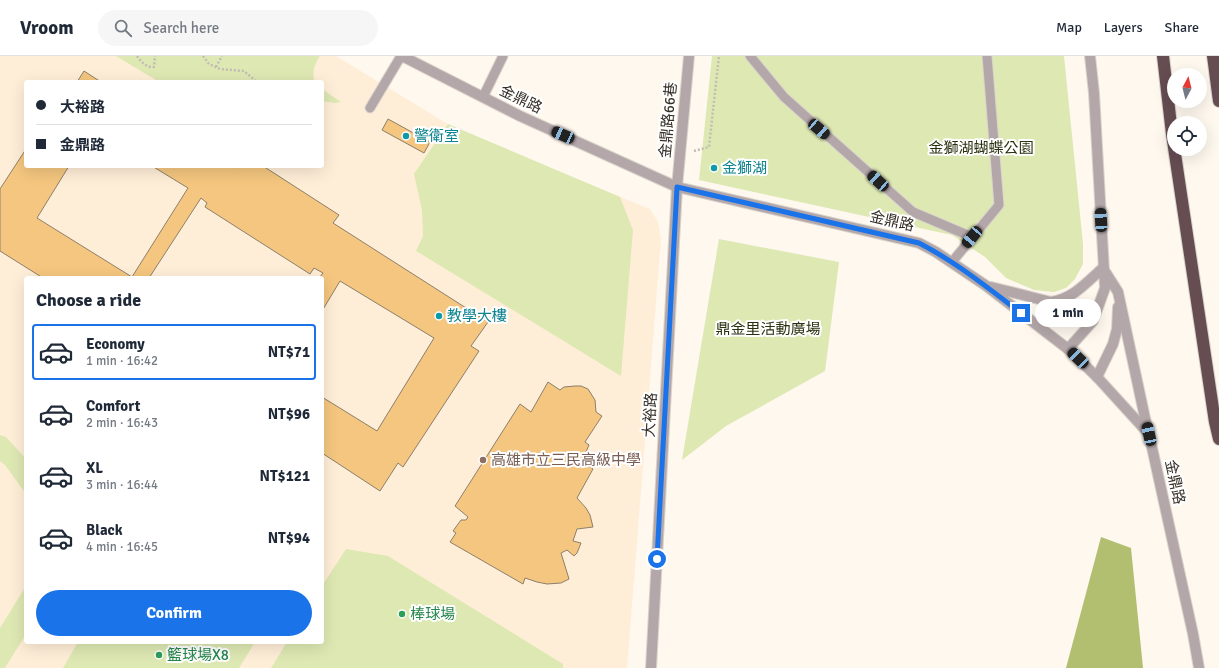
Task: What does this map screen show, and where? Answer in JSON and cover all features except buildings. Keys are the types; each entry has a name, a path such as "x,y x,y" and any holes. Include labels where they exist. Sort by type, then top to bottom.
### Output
{"highway":[{"path":"1162,56 1174,149 1215,422 1219,439"},
{"path":"1213,56 1219,101"}],"street":[{"name":"金鼎路","path":"401,56 520,116 677,187 919,243 952,262 985,285 1068,349 1096,376 1149,434 1193,634 1199,668"},
{"name":"金鼎路66巷","path":"677,187 689,56"},
{"path":"1068,349 1093,320 1105,288 1094,93 1090,56"},
{"name":"大裕路","path":"651,668 677,187"},
{"path":"985,285 1051,302 1061,301 1071,296 1103,268"},
{"path":"1103,268 1118,292 1149,434"},
{"path":"1096,376 1114,344 1117,329 1118,292"}],"lane":[{"path":"370,108 401,56"},
{"path":"483,98 503,56"},
{"path":"750,56 784,97 914,212 972,237"},
{"path":"952,262 999,205 988,56"}],"path":[{"path":"137,56 144,64 152,68 155,64 155,56"},
{"path":"203,56 209,64 230,70 244,71 255,80"},
{"path":"216,66 222,56"},
{"path":"680,154 709,147 719,56"}],"shaded area":[{"name":"高雄市立三民高級中學","path":"0,56 336,56 456,129 650,209 658,222 661,239 627,668 0,668"}],"green space":[{"path":"116,56 320,56 314,68 314,80 156,80"},
{"name":"金獅湖蝴蝶公園","path":"712,56 1064,56 1083,244 1083,264 1075,279 1066,288 1054,292 1034,290 1006,278 985,257 952,235 699,180"},
{"path":"324,90 341,102 335,103 324,101"},
{"path":"448,124 620,197 633,230 621,376 416,251 423,236 422,210 414,174"},
{"name":"鼎金里活動廣場","path":"719,239 839,262 825,371 726,426 682,460"},
{"path":"0,435 6,437 24,457 24,491 5,465 0,461"},
{"path":"1101,537 1131,548 1143,668 1066,668"},
{"name":"棒球場","path":"346,549 388,556 563,664 563,668 271,668 286,644 324,644 324,583"},
{"path":"24,589 24,637 5,668 0,668 0,628"},
{"name":"籃球場X8","path":"77,644 254,644 239,668 63,668"}],"place":[{"name":"警衛室","path":"406,136"},
{"name":"金獅湖","path":"714,168"},
{"name":"教學大樓","path":"439,316"},
{"name":"高雄市立三民高級中學","path":"483,460"},
{"name":"棒球場","path":"402,614"},
{"name":"籃球場X8","path":"159,655"}],"route":[{"path":"657,559 677,187 919,243 952,262 1021,313"}]}
